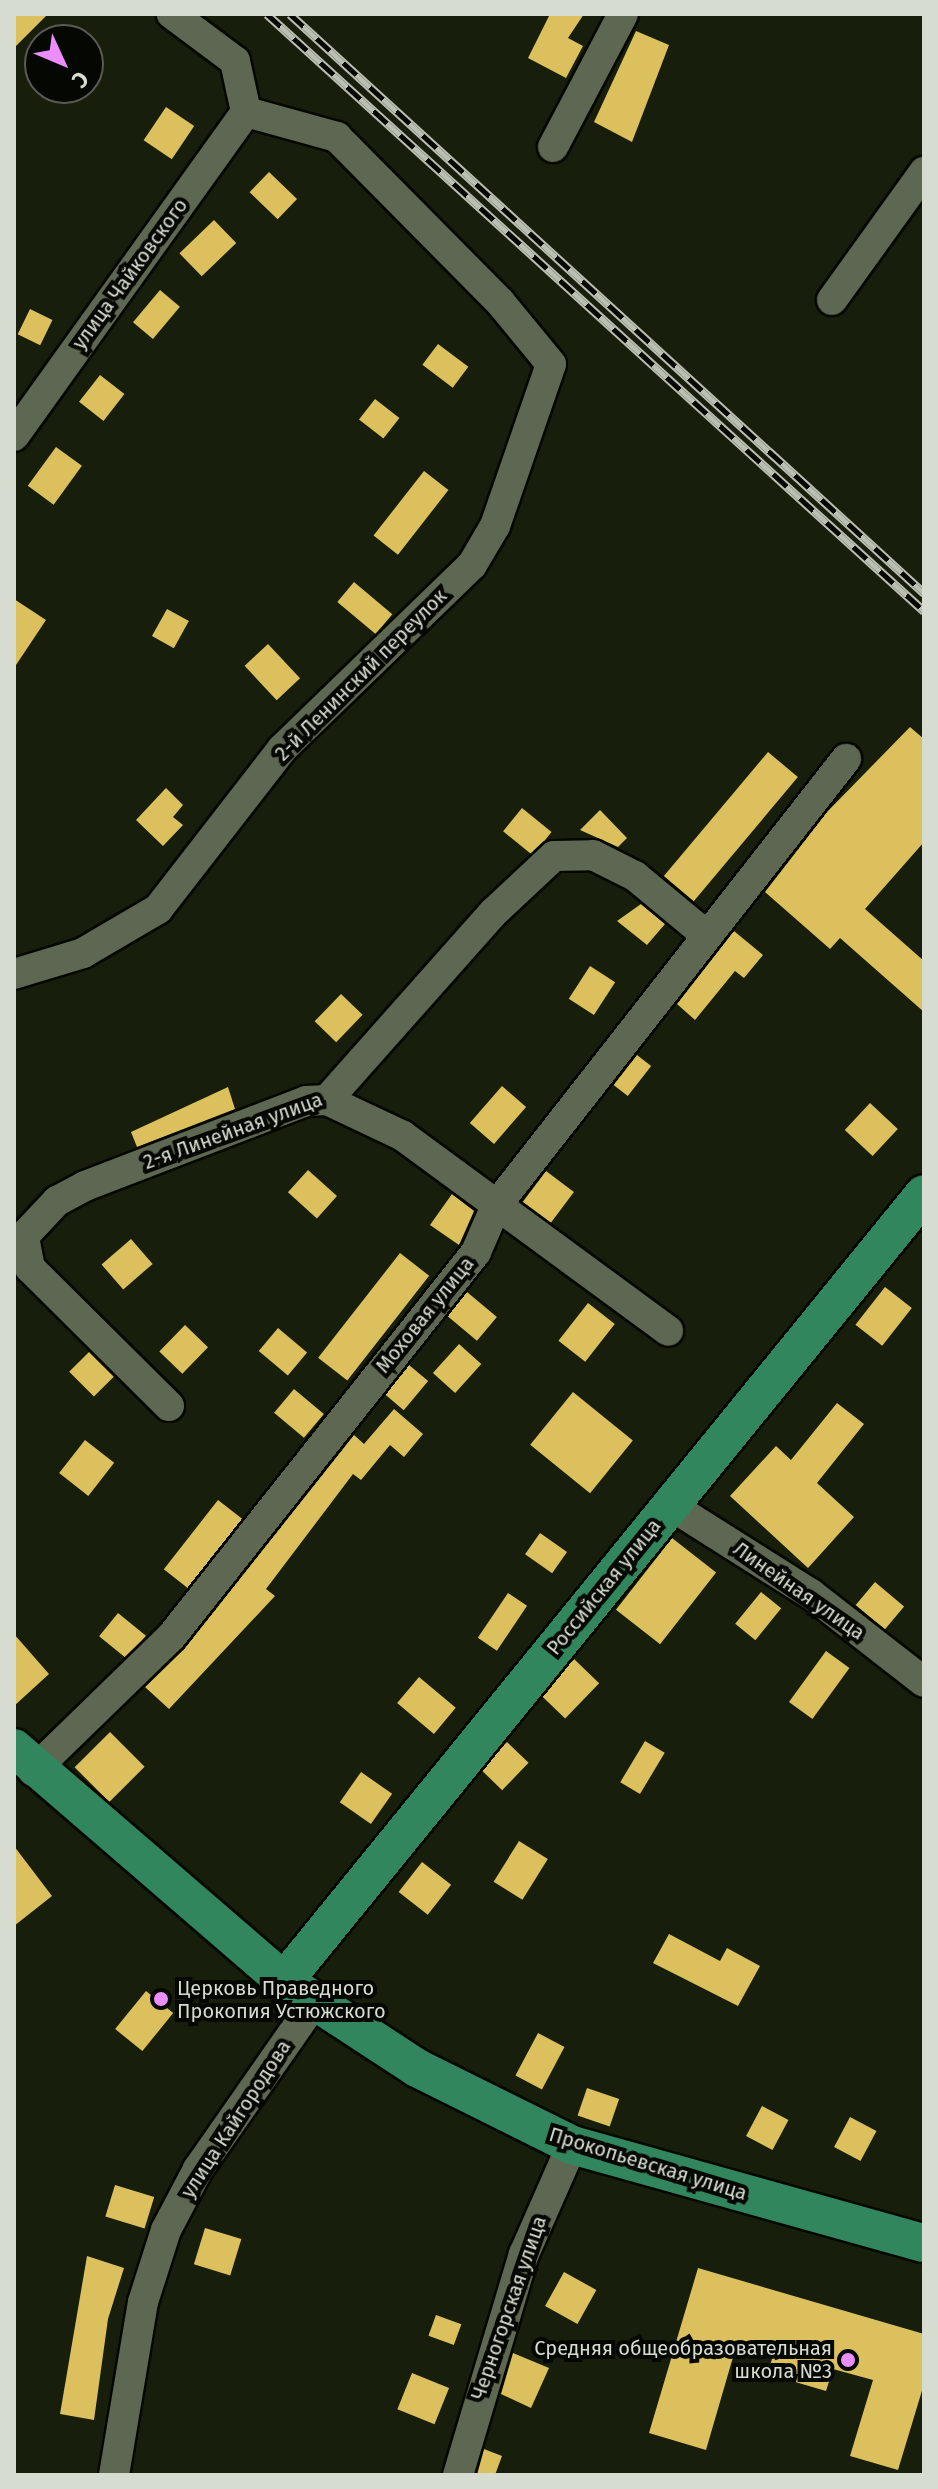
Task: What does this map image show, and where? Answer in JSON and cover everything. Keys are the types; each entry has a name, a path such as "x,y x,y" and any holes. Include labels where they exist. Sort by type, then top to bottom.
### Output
{"main road":[{"name":"Российская улица","path":"300,1991 670,1505 924,1194"},
{"name":"Прокопьевская улица","path":"20,1759 300,1991 417,2068 572,2145 923,2241"}],"street":[{"path":"172,14 235,61 246,112"},
{"path":"553,147 623,14"},
{"name":"2-й Ленинский переулок","path":"14,974 83,953 158,909 282,749 472,565 495,526 551,364 500,302 337,137 246,112"},
{"name":"улица Чайковского","path":"14,436 246,112"},
{"path":"832,300 924,172"},
{"name":"Моховая улица","path":"20,1759 171,1637 476,1252 496,1206 846,759"},
{"name":"2-я Линейная улица","path":"169,1406 30,1268 24,1236 57,1201 85,1186 306,1101 327,1100 493,913 554,856 593,855 635,876 706,935"},
{"path":"327,1100 403,1136 668,1331"},
{"name":"Линейная улица","path":"670,1505 811,1594 924,1682"},
{"name":"улица Кайгородова","path":"114,2475 143,2302 166,2230 300,1991"},
{"name":"Черногорская улица","path":"458,2475 524,2254 572,2145"}],"building":[{"path":"14,14 48,14 38,24 24,24 24,38 14,48"},
{"path":"550,14 584,14 568,38 583,46 566,78 528,58"},
{"path":"636,31 669,45 632,142 594,122"},
{"path":"166,107 194,126 172,159 144,140"},
{"path":"269,172 297,199 278,219 250,192"},
{"path":"214,220 236,243 202,276 179,253"},
{"path":"160,290 180,307 153,339 133,322"},
{"path":"30,309 52,320 40,345 18,334"},
{"path":"438,344 468,367 453,388 422,365"},
{"path":"100,375 124,394 103,421 79,402"},
{"path":"375,399 399,418 383,439 359,419"},
{"path":"56,447 82,466 54,505 28,486"},
{"path":"424,471 448,490 398,555 374,536"},
{"path":"354,582 392,614 376,634 337,602"},
{"path":"14,599 46,620 14,668"},
{"path":"167,609 189,621 174,648 152,636"},
{"path":"268,644 300,678 277,700 245,666"},
{"path":"910,727 924,739 924,842 865,909 924,961 924,1012 840,938 830,949 765,892 827,812"},
{"path":"768,752 798,777 694,901 664,876"},
{"path":"166,788 183,805 173,817 183,825 163,846 136,820"},
{"path":"522,808 552,832 533,855 503,831"},
{"path":"600,810 627,838 618,847 580,830"},
{"path":"641,904 665,924 647,945 617,921"},
{"path":"734,931 763,955 744,978 735,971 695,1020 677,1004"},
{"path":"590,966 615,982 594,1015 569,999"},
{"path":"341,994 363,1015 336,1042 315,1021"},
{"path":"637,1055 651,1066 628,1096 614,1085"},
{"path":"502,1086 526,1107 494,1144 470,1123"},
{"path":"228,1087 235,1109 137,1147 131,1132"},
{"path":"870,1103 898,1129 873,1156 845,1130"},
{"path":"308,1170 337,1196 317,1218 288,1192"},
{"path":"546,1171 574,1192 550,1223 523,1202"},
{"path":"452,1194 474,1211 459,1245 430,1225"},
{"path":"131,1239 153,1264 123,1289 102,1265"},
{"path":"400,1253 429,1276 347,1381 318,1358"},
{"path":"885,1287 912,1308 882,1346 855,1325"},
{"path":"467,1292 497,1317 477,1341 447,1316"},
{"path":"588,1303 615,1324 585,1362 558,1341"},
{"path":"185,1325 208,1347 182,1374 159,1352"},
{"path":"278,1328 307,1352 288,1375 259,1351"},
{"path":"459,1344 481,1364 455,1393 433,1373"},
{"path":"89,1352 114,1377 94,1397 69,1372"},
{"path":"409,1365 428,1381 404,1410 385,1394"},
{"path":"294,1389 324,1414 304,1438 274,1413"},
{"path":"573,1392 633,1440 590,1493 530,1445"},
{"path":"837,1403 864,1424 817,1483 854,1517 808,1568 730,1496 776,1446 791,1460"},
{"path":"394,1409 423,1434 404,1457 390,1445 361,1480 353,1474 266,1589 275,1596 169,1709 145,1687 185,1648 354,1435 364,1444"},
{"path":"85,1440 114,1463 88,1496 59,1473"},
{"path":"218,1500 242,1519 188,1588 164,1569"},
{"path":"540,1533 567,1552 552,1573 525,1554"},
{"path":"672,1538 716,1572 660,1644 616,1610"},
{"path":"875,1582 904,1606 885,1629 856,1605"},
{"path":"761,1592 781,1608 755,1640 735,1624"},
{"path":"508,1593 527,1606 497,1651 478,1638"},
{"path":"118,1613 146,1636 127,1659 99,1636"},
{"path":"14,1634 49,1674 14,1706"},
{"path":"826,1651 849,1668 812,1719 789,1702"},
{"path":"574,1659 599,1683 565,1719 540,1694"},
{"path":"419,1677 456,1708 434,1734 397,1703"},
{"path":"110,1732 145,1767 109,1802 75,1767"},
{"path":"645,1741 665,1753 640,1794 620,1782"},
{"path":"507,1742 529,1763 502,1790 481,1769"},
{"path":"361,1772 392,1794 371,1824 340,1802"},
{"path":"519,1841 548,1859 522,1900 494,1882"},
{"path":"14,1846 52,1896 14,1926"},
{"path":"422,1862 451,1885 428,1915 399,1892"},
{"path":"669,1934 720,1961 727,1948 760,1966 738,2006 653,1963"},
{"path":"146,1991 173,2013 142,2051 115,2029"},
{"path":"538,2033 564,2047 542,2089 515,2075"},
{"path":"587,2088 619,2099 610,2126 578,2115"},
{"path":"762,2106 788,2120 773,2150 746,2136"},
{"path":"850,2117 876,2131 861,2161 834,2147"},
{"path":"115,2185 154,2197 145,2229 105,2217"},
{"path":"205,2228 241,2239 230,2275 194,2264"},
{"path":"87,2256 124,2268 108,2319 94,2420 60,2414"},
{"name":"Средняя общеобразовательная школа №3","path":"698,2268 924,2334 924,2384 898,2470 850,2456 873,2380 833,2369 826,2391 768,2374 774,2351 738,2340 706,2450 649,2433"},
{"path":"564,2272 596,2290 577,2324 545,2306"},
{"path":"436,2315 461,2324 454,2345 428,2336"},
{"path":"513,2353 549,2368 531,2408 501,2394"},
{"path":"412,2373 449,2388 434,2424 397,2409"},
{"path":"484,2449 502,2456 495,2475 477,2475"}],"railway":[{"path":"267,14 924,611"},
{"path":"290,14 924,593"}],"place":[{"name":"Церковь Праведного Прокопия Устюжского","path":"161,1999"},
{"name":"Средняя общеобразовательная школа №3","path":"848,2360"}]}
